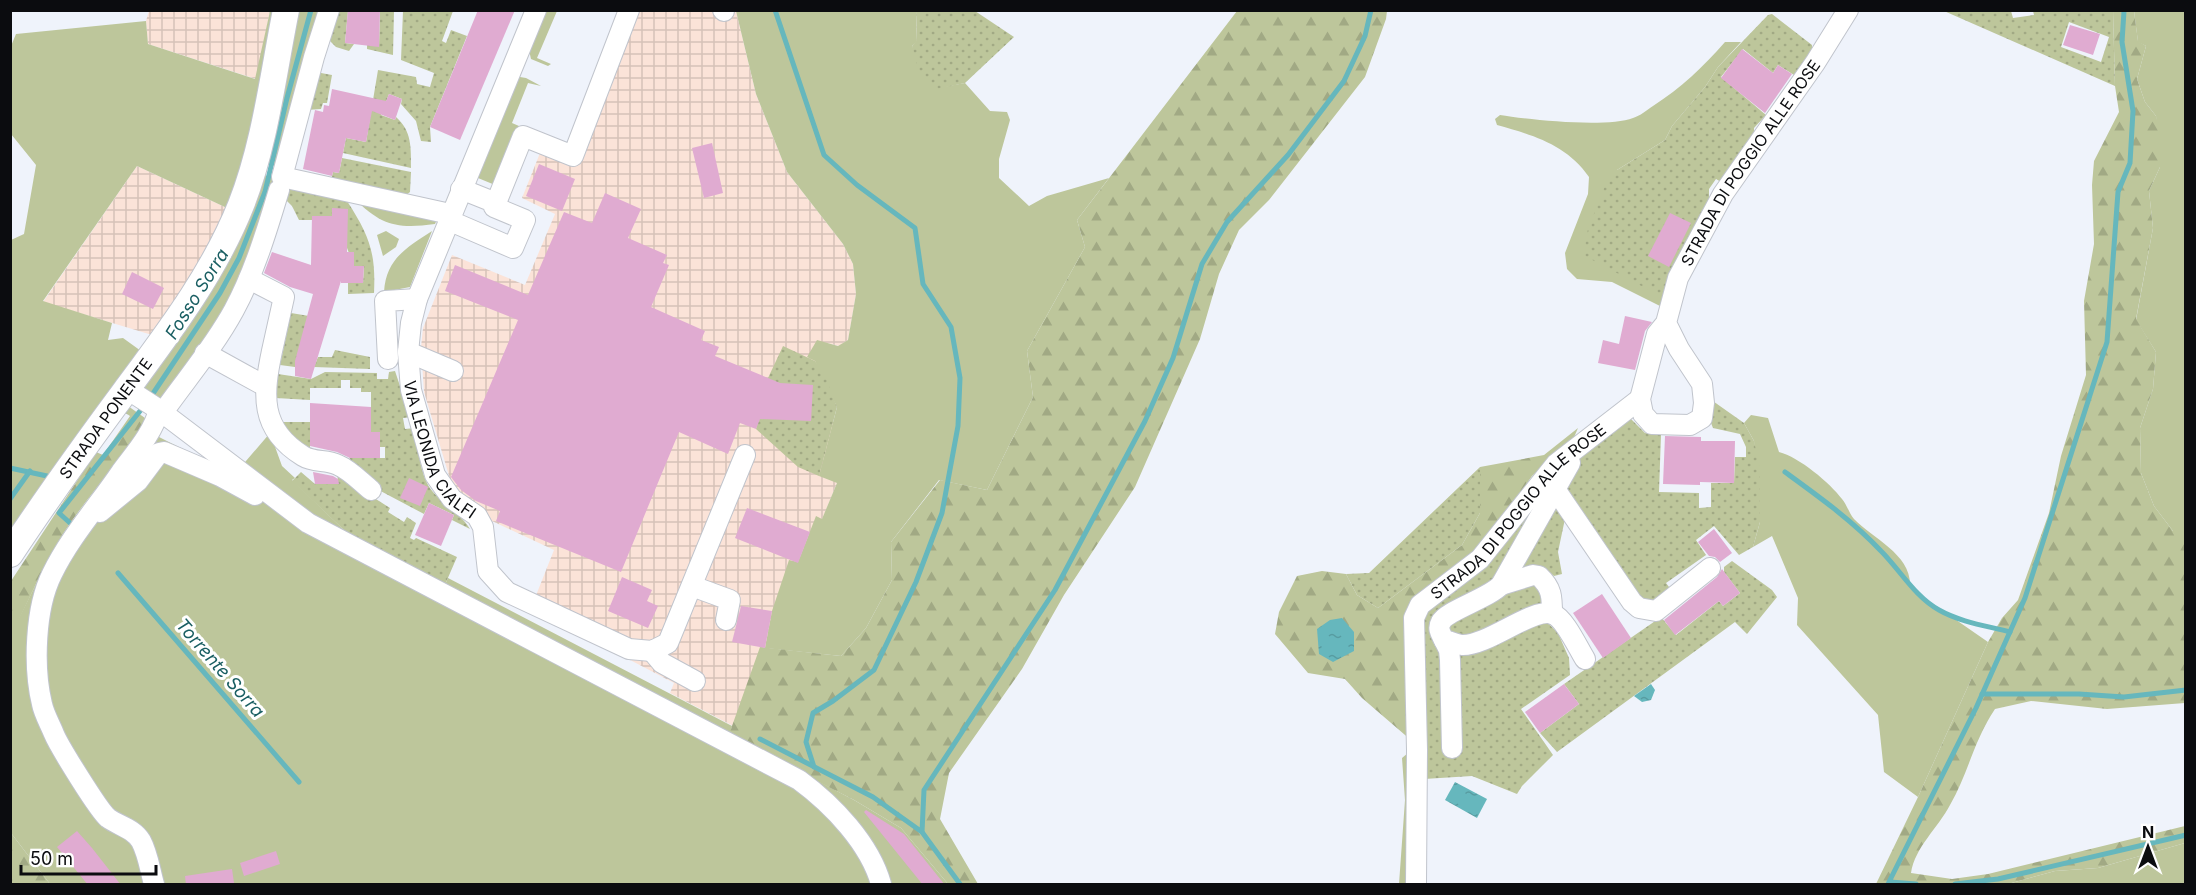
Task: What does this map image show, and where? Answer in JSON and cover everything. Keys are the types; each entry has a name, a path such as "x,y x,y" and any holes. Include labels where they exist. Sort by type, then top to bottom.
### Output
{"main road":[{"name":"STRADA PONENTE","path":"10,554 73,463 132,392 199,287 222,246 241,206 260,144 286,10"}],"street":[{"path":"329,10 282,177 449,217 513,248 525,220 494,207 523,136 573,156 629,10"},
{"name":"VIA LEONIDA CIALFI","path":"536,10 417,299 411,323 408,352 411,390 435,475 452,499 477,516 483,527 488,571 507,592 629,649 652,651"},
{"name":"STRADA DI POGGIO ALLE ROSE","path":"1416,885 1417,750 1414,618 1420,605 1480,560 1556,464 1640,399 1657,334 1666,322 1678,278 1724,194 1815,63 1848,10"},
{"path":"156,409 166,408 228,320 249,279 279,189"},
{"path":"461,189 496,203"},
{"path":"249,279 284,297 265,386 265,403 278,432 292,448 312,461 340,465 371,490"},
{"path":"388,359 385,301 417,299"},
{"path":"1640,399 1643,414 1652,423 1690,425 1702,418 1704,403 1702,384 1679,349 1666,322"},
{"path":"408,352 453,371"},
{"path":"205,353 265,386"},
{"path":"132,392 308,523"},
{"path":"154,885 140,838 127,827 107,817 58,744 42,705 38,676 38,642 45,592 67,547 157,420 156,409"},
{"path":"1452,748 1450,660 1449,650 1439,632 1441,622 1448,615 1493,594 1501,585 1578,447"},
{"path":"84,525 129,490 156,457 164,452 220,476 799,780 819,795 845,822 877,868 881,885"},
{"path":"695,681 662,663 652,651 668,643 745,455"},
{"path":"1555,489 1632,602 1639,608 1656,611 1710,568"},
{"path":"1501,585 1533,575 1539,576 1546,582 1551,592 1552,614"},
{"path":"692,586 730,600 726,620"},
{"path":"1444,640 1461,645 1478,643 1541,613 1552,614 1561,621 1585,659"}],"shaded area":[{"path":"149,11 270,11 256,79 148,44 146,21"},
{"path":"635,11 736,11 756,94 787,172 843,244 853,264 856,294 848,340 839,346 827,343 837,483 737,728 670,693 674,683 531,608 554,550 492,521 457,495 424,392 421,347 423,328 452,255 525,285 555,214 522,198 540,153 576,165"},
{"path":"137,166 227,208 201,260 152,335 43,302"}],"green space":[{"path":"270,11 277,11 246,151 227,208 137,166 43,301 112,323 108,340 123,338 141,351 11,536 11,240 24,234 36,165 11,134 11,46 16,34 146,21 148,44 255,79"},
{"path":"298,11 321,11 279,167 266,164"},
{"path":"335,11 348,11 345,43 354,44 349,51 336,47 330,41"},
{"path":"380,11 394,11 393,55 367,49 367,45 379,46"},
{"path":"403,11 453,11 442,41 446,43 451,30 467,36 430,127 431,142 421,141 416,121 401,104 402,99 389,94 381,115 395,120 396,117 405,128 410,147 411,168 343,153 346,138 366,142 378,70 416,77 417,84 430,87 434,73 401,60"},
{"path":"546,11 557,11 537,58 551,64 548,66 531,59 529,50"},
{"path":"736,11 916,11 917,42 912,46 937,88 965,83 990,111 1007,112 1010,120 999,159 999,178 1029,206 1047,196 1109,178 1077,220 1085,247 1027,351 1033,397 987,490 939,480 891,542 892,580 866,628 841,656 765,648 772,611 789,560 798,562 816,516 822,519 837,483 819,476 837,407 815,361 807,357 817,340 838,346 848,340 856,294 853,264 843,244 787,172 756,94"},
{"path":"916,11 975,11 1014,37 965,83 937,89 918,69 912,46 917,41"},
{"path":"1237,11 1387,11 1365,77 1269,200 1239,230 1219,274 1200,339 1135,487 1064,595 1022,669 949,773 940,819 978,884 948,884 901,828 854,800 729,736 732,726 760,647 841,656 866,628 892,580 891,542 940,480 987,490 1033,397 1027,351 1085,247 1077,220"},
{"path":"1944,11 2011,11 2013,18 2034,15 2033,11 2113,11 2115,86","holes":["2069,22 2109,37 2101,62 2061,47"]},
{"path":"2113,11 2134,11 2138,41 2146,46 2137,79 2145,102 2156,116 2162,139 2160,167 2149,191 2153,228 2136,319 2156,352 2153,389 2140,428 2141,473 2154,506 2173,531 2185,531 2185,703 2107,709 2031,701 1995,709 1956,793 1917,855 1911,873 1952,879 1988,874 2185,826 2185,843 2098,868 2055,871 2008,884 1876,884 1988,642 2002,618 2018,600 2049,513 2061,456 2086,375 2084,301 2094,244 2092,185 2094,161 2119,112 2115,86"},
{"path":"2134,11 2185,11 2185,531 2173,531 2154,506 2141,473 2140,428 2153,389 2156,352 2136,320 2153,228 2149,191 2160,167 2156,116 2145,102 2137,79 2146,46 2138,42"},
{"path":"1772,14 1812,45 1812,51 1794,75 1778,65 1773,73 1743,49 1721,77 1766,115 1754,128 1754,132 1721,182 1716,179 1709,189 1709,200 1666,299 1583,255 1588,229 1604,188 1617,170 1665,140 1672,126 1705,87 1718,67 1768,15"},
{"path":"1725,42 1741,42 1718,67 1705,87 1672,126 1665,140 1617,170 1666,299 1664,308 1612,282 1577,279 1567,269 1565,253 1588,194 1589,177 1560,149 1536,137 1497,125 1495,119 1500,115 1587,123 1633,118 1682,84"},
{"path":"316,74 332,75 327,103 323,103 321,109 306,110"},
{"path":"520,77 541,86 528,83 512,123 519,126 495,185 478,178 516,80"},
{"path":"342,158 411,172 410,192 405,196 331,180 333,172 339,173"},
{"path":"263,175 276,178 236,289 164,397 158,399 141,387"},
{"path":"285,187 347,201 370,244 374,266 374,293 348,294 348,283 363,283 364,267 354,266 332,209 332,216 312,216 312,220 299,220 292,206 283,197"},
{"path":"354,198 438,217 435,224 411,226 391,223 373,215"},
{"path":"386,231 399,239 396,247 383,256 377,235"},
{"path":"432,231 410,287 384,292 389,271 399,255"},
{"path":"291,313 309,316 295,367 280,365"},
{"path":"783,346 815,361 825,375 837,407 819,476 798,467 756,429 768,378"},
{"path":"335,350 370,357 370,369 314,367 318,357 332,357"},
{"path":"395,371 412,417 403,418 405,429 415,428 420,461 428,485 462,518 470,529 452,520 454,515 429,503 424,514 373,487 351,470 349,453 359,458 385,458 385,447 380,447 380,433 371,432 371,392 361,392 361,388 350,388 350,380 341,380 341,388 310,388 310,400 276,398 278,374 311,379 325,372 377,373 377,379 388,379 389,372"},
{"path":"1710,399 1744,423 1754,441 1760,469 1760,522 1753,547 1739,555 1714,526 1696,540 1706,555 1666,583 1672,591 1656,604 1641,604 1566,514 1558,552 1562,574 1554,576 1544,568 1535,569 1546,621 1558,633 1569,658 1570,675 1521,709 1553,755 1517,794 1472,776 1424,779 1422,620 1430,607 1489,563 1560,468 1627,415 1645,433 1661,435 1659,492 1699,493 1699,508 1711,507 1711,483 1734,483 1735,457 1746,457 1746,447 1740,434 1713,428 1709,418"},
{"path":"128,406 145,418 145,422 62,535 11,636 11,581 96,452 103,455 130,416 124,412"},
{"path":"1751,415 1768,418 1779,452 1796,459 1822,478 1842,499 1854,519 1899,557 1909,576 1910,588 1988,642 1918,797 1884,772 1878,715 1797,625 1798,598 1772,536 1753,547 1760,522 1754,441 1744,423"},
{"path":"276,422 310,422 310,456"},
{"path":"1578,428 1572,442 1532,476 1478,554 1412,741 1362,698 1345,679 1308,673 1275,634 1279,612 1297,576 1322,571 1346,574 1357,595 1378,608 1462,545 1480,513 1480,467 1544,455"},
{"path":"270,433 282,466 295,478 292,480 345,531 444,587 448,578 732,726 730,735 854,800 901,828 948,884 50,884 11,833 10,636 42,572 148,453 159,437 234,475"},
{"path":"1480,467 1480,513 1462,545 1378,608 1357,595 1346,574 1369,573"},
{"path":"337,468 368,494 390,508 388,512 404,522 407,517 416,523 410,538 414,540 416,538 457,557 444,587 345,531 292,481 301,472 315,484 338,484"},
{"path":"1732,561 1772,590 1777,597 1747,634 1735,622 1557,752 1540,733 1579,704 1564,684 1661,617 1676,635 1719,601 1723,606 1740,593 1724,572 1724,567"},
{"path":"1408,753 1411,884 1399,884 1405,800 1402,758"},
{"path":"11,833 50,884 11,884"},
{"path":"2185,843 2185,884 2008,884 2055,871 2098,868"}],"water":[{"path":"1342,618 1354,632 1354,651 1333,662 1319,654 1317,629 1330,620"},
{"path":"1651,684 1655,690 1651,700 1642,702 1634,696"},
{"path":"1455,782 1487,799 1477,818 1445,800"}],"building":[{"path":"348,10 380,10 379,47 345,43"},
{"path":"478,10 515,10 460,140 430,127"},
{"path":"2070,25 2100,34 2093,55 2063,45"},
{"path":"1742,49 1773,73 1778,65 1792,74 1765,113 1721,78"},
{"path":"332,89 386,101 389,94 402,99 395,120 372,111 366,142 346,138 339,173 333,172 332,176 303,169 315,110 323,112 324,105 329,106"},
{"path":"712,143 723,193 704,198 692,148"},
{"path":"539,164 575,179 562,211 526,196"},
{"path":"605,193 641,209 628,238 667,255 663,263 669,265 651,307 705,331 701,340 719,347 715,356 780,383 813,385 811,421 760,419 756,429 740,423 728,454 679,432 621,572 496,521 500,511 476,501 461,490 451,477 518,320 445,291 455,265 528,295 564,212 592,223"},
{"path":"332,208 348,209 347,252 354,252 354,266 364,266 363,283 341,283 341,281 311,379 295,376 295,361 313,294 290,287 264,273 272,252 311,265 312,216 332,216"},
{"path":"1670,213 1691,223 1669,267 1648,256"},
{"path":"132,272 164,288 153,309 122,294"},
{"path":"1625,316 1652,322 1645,331 1635,370 1598,363 1603,340 1619,344"},
{"path":"310,403 371,407 371,432 380,432 380,458 350,458 337,452 310,446"},
{"path":"1665,436 1701,437 1701,441 1735,441 1734,483 1663,484"},
{"path":"313,472 333,476 338,479 339,484 315,484"},
{"path":"409,478 428,487 420,506 400,498"},
{"path":"429,503 454,515 441,546 415,535"},
{"path":"747,508 810,532 798,563 735,538"},
{"path":"1714,529 1732,553 1720,562 1715,557 1709,556 1698,542"},
{"path":"1722,569 1740,593 1723,606 1719,601 1675,635 1664,620 1717,577"},
{"path":"622,577 652,590 647,601 658,606 648,628 608,611"},
{"path":"1602,594 1631,638 1603,658 1573,613"},
{"path":"741,606 772,611 765,648 732,642"},
{"path":"1564,684 1579,704 1540,733 1525,712"},
{"path":"866,810 904,834 945,885 923,885 864,812"},
{"path":"77,831 121,885 88,885 57,847"},
{"path":"276,851 280,864 244,876 240,863"},
{"path":"232,869 234,883 186,885 185,876"}],"waterway":[{"name":"Fosso Sorra","path":"150,398 220,293 239,258 265,192 311,10"},
{"path":"775,10 824,155 857,185 915,228 923,284 951,327 960,378 958,426 942,513 916,582 874,670 813,713 806,742 814,767"},
{"path":"960,884 922,832 924,790 1055,590 1145,421 1173,358 1202,264 1227,222 1288,155 1344,81 1365,36 1371,10"},
{"path":"1888,884 1976,708 2025,598 2107,342 2118,192 2130,163 2133,111 2122,42 2124,11"},
{"name":"Fosso Sorra","path":"70,523 59,513 144,406"},
{"path":"10,468 47,476"},
{"path":"10,499 30,471"},
{"path":"1785,472 1859,529 1930,605 1956,618 2010,632"},
{"name":"Torrente Sorra","path":"118,573 299,782"},
{"path":"1982,694 2079,694 2124,697 2186,690"},
{"path":"760,739 873,797 922,832"},
{"path":"1955,884 1998,879 2186,835"},
{"path":"1890,882 1916,884"}]}
